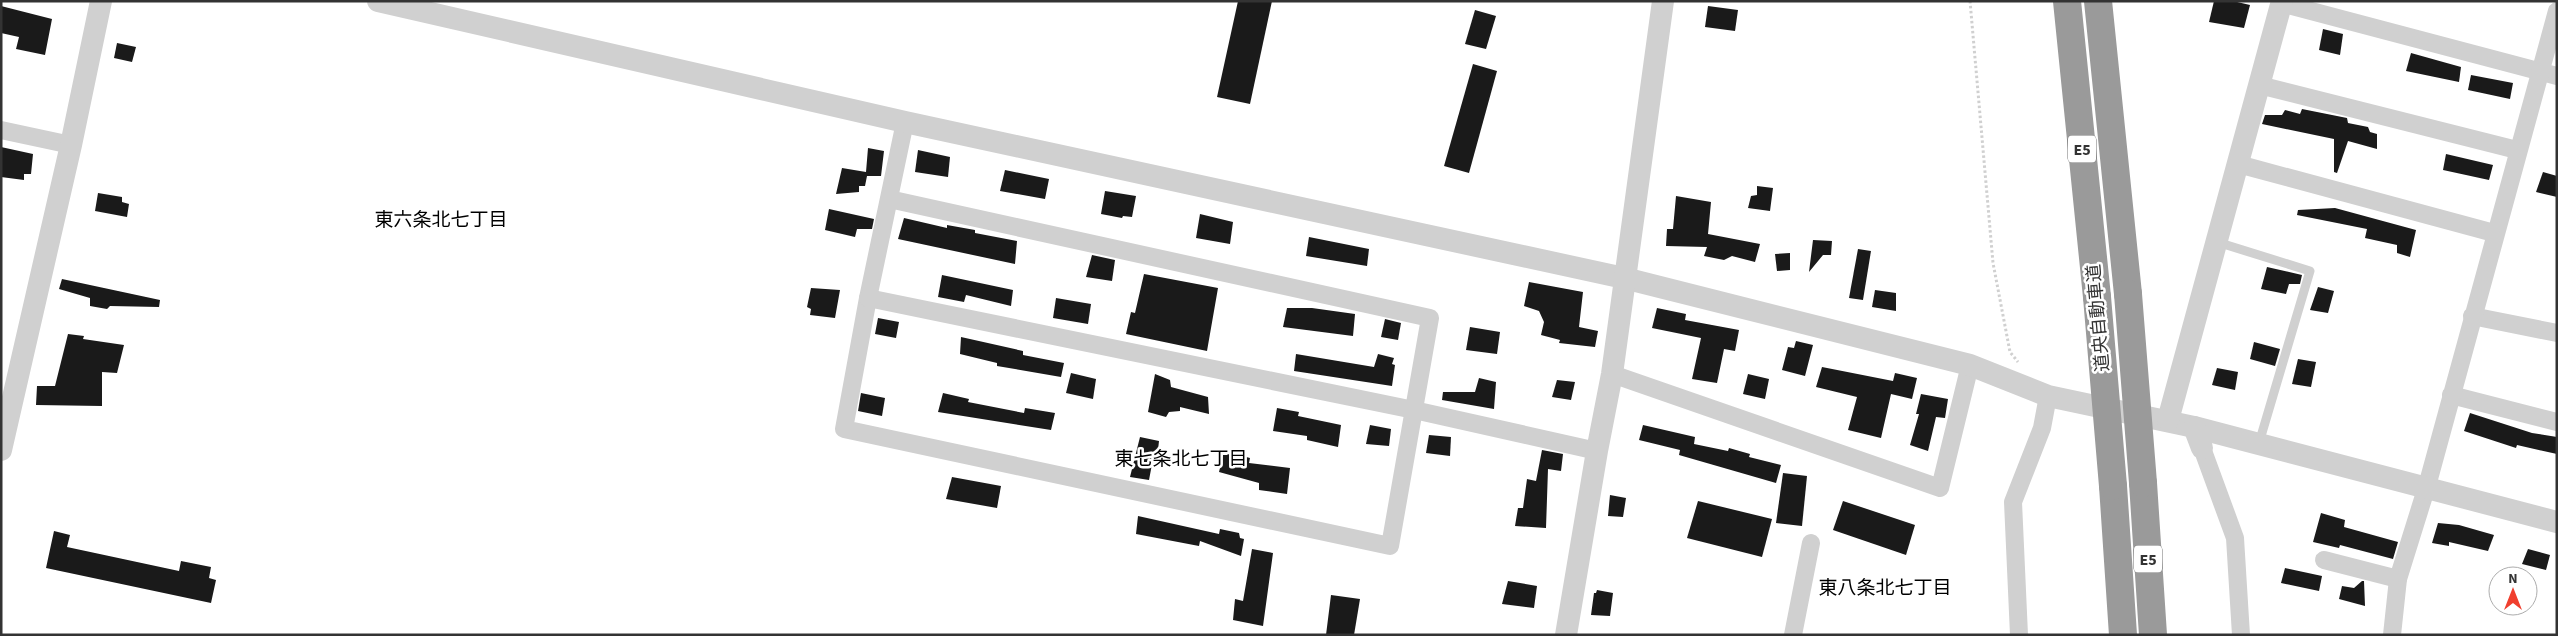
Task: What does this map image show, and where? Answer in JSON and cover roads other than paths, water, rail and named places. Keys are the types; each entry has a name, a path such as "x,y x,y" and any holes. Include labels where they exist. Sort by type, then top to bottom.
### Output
{"highway":[{"name":"道央自動車道","path":"2067,1 2113,486 2123,635"},
{"name":"道央自動車道","path":"2098,1 2128,294 2153,635"}],"street":[{"path":"1,450 71,146 101,1"},
{"path":"378,1 906,122 1624,278 1970,365 2048,396 2168,420 2427,486 2557,522"},
{"path":"1566,635 1612,374 1663,1"},
{"path":"2168,420 2282,2 2548,74"},
{"path":"2392,635 2398,579 2427,486 2518,150 2548,74 2557,12"},
{"path":"2259,85 2518,150"},
{"path":"889,199 1430,318 1390,546 844,429 868,298 889,199 906,122"},
{"path":"1,130 71,146"},
{"path":"2238,164 2494,233"},
{"path":"868,298 1414,410 1597,451"},
{"path":"2472,316 2557,333"},
{"path":"1612,374 1940,488 1970,365"},
{"path":"2451,395 2557,422"},
{"path":"2019,635 2013,502 2042,428 2048,396"},
{"path":"2194,427 2235,538 2241,635"},
{"path":"1794,635 1811,543"},
{"path":"2324,560 2398,579"}],"lane":[{"path":"2217,242 2310,271 2259,443"}],"district":[{"name":"東六条北七丁目","path":"441,219"},
{"name":"東七条北七丁目","path":"1181,458"},
{"name":"東八条北七丁目","path":"1885,587"}]}
